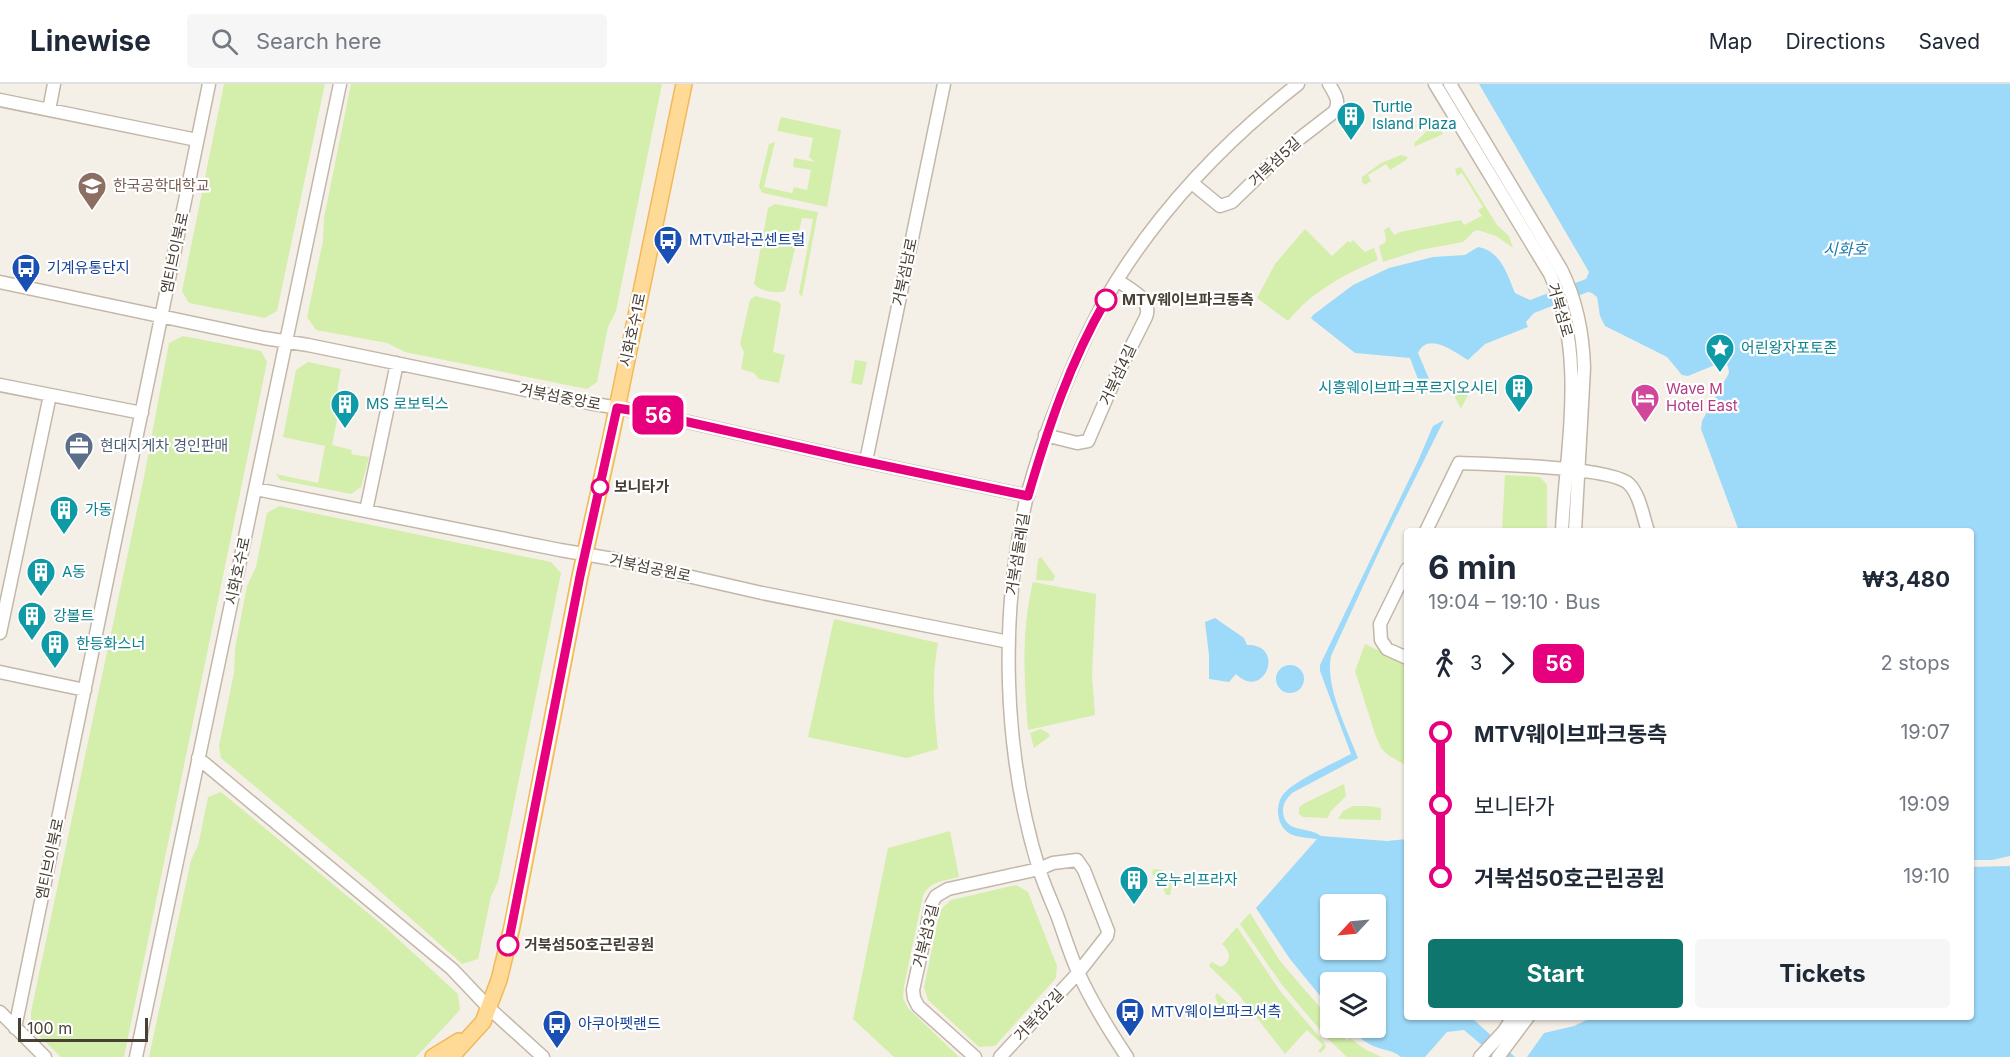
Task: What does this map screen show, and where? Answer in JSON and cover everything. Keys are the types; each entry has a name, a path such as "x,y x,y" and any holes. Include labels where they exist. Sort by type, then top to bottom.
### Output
{"main road":[{"name":"시화호수1로","path":"451,1057 483,1022 499,980 512,927 585,555 684,84"},
{"path":"433,1057 472,1034"},
{"path":"462,1057 472,1034"}],"street":[{"path":"49,110 54,84"},
{"name":"엠티브이북로","path":"15,1028 209,84"},
{"name":"시화호수로","path":"136,1057 340,84"},
{"name":"거북섬남로","path":"866,461 944,84"},
{"name":"거북섬둘레길","path":"1127,1057 1078,973 1039,869 1022,797 1013,731 1009,642 1010,610 1028,496 1046,435 1078,353 1117,280 1149,234 1224,148 1298,84"},
{"name":"거북섬5길","path":"1192,183 1220,206 1232,202 1278,158 1334,112 1338,106 1338,99 1329,84"},
{"name":"거북섬로","path":"1435,84 1556,272 1568,328 1572,373 1572,470 1562,528"},
{"path":"1450,84 1556,272 1571,288 1577,309 1584,350 1584,368 1572,470 1575,528"},
{"path":"0,100 198,140"},
{"name":"거북섬4길","path":"1046,435 1077,443 1088,441 1114,381 1149,311 1143,299 1117,280"},
{"path":"0,282 162,316"},
{"name":"거북섬중앙로","path":"162,316 648,413 1028,496"},
{"path":"366,511 397,363"},
{"path":"0,384 142,413"},
{"path":"0,633 50,395"},
{"path":"1427,528 1459,463 1572,470 1621,478 1634,489 1647,528"},
{"name":"거북섬공원로","path":"256,489 614,559 795,600 1009,642"},
{"path":"1404,575 1380,624 1379,632 1387,649 1404,657"},
{"path":"0,672 85,690"},
{"path":"198,758 452,969 489,1008 543,1057"},
{"name":"거북섬2길","path":"1000,1057 1078,973 1107,936 1106,926 1081,863 1071,859 1039,869"},
{"name":"거북섬3길","path":"975,1057 918,1006 914,998 913,990 932,903 936,896 948,889 1039,869"},
{"path":"0,1012 45,1057"},
{"path":"1498,1057 1509,1034 1512,1020"},
{"path":"1480,1057 1525,1020"}],"green space":[{"path":"224,84 325,84 277,311 265,318 189,303 182,291"},
{"path":"351,84 662,84 616,311 608,327 597,382 587,389 405,352 387,343 316,330 307,317"},
{"path":"781,117 841,130 827,207 761,191 759,186 769,144 775,142 764,187 792,193 794,187 807,190 811,170 793,167 794,158 815,162 809,157 813,138 777,131"},
{"path":"1438,123 1443,134 1414,147 1415,142"},
{"path":"1401,155 1408,157 1390,170 1386,164 1368,175 1371,181 1365,185 1362,182 1362,177 1381,163"},
{"path":"1461,167 1497,225 1509,236 1513,248 1496,236 1478,230 1463,242 1420,250 1383,262 1379,246 1385,243 1384,230 1389,227 1394,235 1461,220 1464,225 1482,216 1478,210 1483,207 1462,173 1457,176 1455,169"},
{"path":"775,204 818,212 802,297 799,293 813,219 802,218 785,291 768,291 754,284 768,208"},
{"path":"1305,229 1332,256 1348,241 1350,243 1353,240 1365,252 1374,248 1378,260 1329,285 1307,301 1288,321 1257,298 1275,264"},
{"path":"755,296 779,302 781,305 773,352 785,355 779,383 759,379 754,373 741,369 744,352 740,344 750,300"},
{"path":"183,336 261,351 267,362 124,1057 61,1057 34,1031 31,1012 144,477 169,343"},
{"path":"855,360 867,362 862,385 851,383"},
{"path":"308,362 341,369 334,409 339,410 332,445 352,450 351,454 369,457 361,487 351,494 280,480 276,474 318,483 325,446 283,437 296,370"},
{"path":"1448,383 1472,386 1461,409"},
{"path":"1505,475 1540,477 1547,485 1547,528 1502,528"},
{"path":"279,506 551,562 561,573 498,882 491,896 478,959 462,964 372,884 221,758 219,746 234,673 235,648 247,586 256,567 267,513"},
{"path":"1041,557 1055,576 1053,581 1036,580 1038,559"},
{"path":"1033,582 1096,594 1092,675 1095,715 1028,730 1025,637"},
{"path":"834,619 938,643 934,709 938,749 907,758 808,737"},
{"path":"1365,644 1404,663 1404,764 1381,748 1355,671"},
{"path":"1040,729 1050,736 1034,748 1030,733"},
{"path":"1344,784 1346,796 1330,812 1328,818 1303,817 1299,814 1299,808 1303,804"},
{"path":"221,792 385,927 458,994 460,1010 416,1057 149,1057 191,860 198,846 208,797"},
{"path":"1353,806 1381,808 1381,820 1338,819 1343,811"},
{"path":"950,831 959,877 933,884 923,896 903,998 908,1008 959,1057 894,1057 853,1019 888,848"},
{"path":"1153,869 1162,870 1169,878 1170,895 1166,895 1161,882 1152,874"},
{"path":"1016,885 1028,892 1057,966 1056,978 995,1046 979,1047 928,1000 924,987 940,910 951,900"},
{"path":"1250,913 1280,961 1320,1007 1320,1030 1282,985 1240,924"},
{"path":"1237,927 1280,991 1324,1042 1326,1047 1321,1053 1318,1051 1323,1045 1307,1030 1285,1054 1239,995 1210,967 1212,962 1221,967 1229,959 1229,953 1222,944"},
{"path":"1217,993 1239,1010 1239,1015 1232,1016 1221,1009 1215,997"},
{"path":"1327,1038 1346,1038 1347,1041 1350,1038 1366,1050 1382,1057 1347,1057"}],"water":[{"name":"시화호","path":"1479,84 2010,84 2010,1057 1527,1057 1544,1033 1574,1026 1587,1020 1974,1020 1974,528 1738,528 1701,429 1702,421 1729,373 1728,366 1722,362 1688,376 1682,375 1667,357 1605,326 1600,316 1597,297 1592,293 1588,292 1534,313 1526,322 1528,327 1485,344 1468,360 1449,348 1435,343 1422,347 1418,353 1432,386 1419,382 1410,358 1355,353 1311,318 1353,285 1389,268 1433,257 1465,255 1478,247 1486,249 1498,258 1515,293 1530,300 1586,279 1589,272"},
{"path":"1444,420 1382,545 1331,656 1331,681 1334,694 1358,758 1292,793 1283,811 1284,818 1292,826 1321,836 1387,841 1404,839 1404,1020 1474,1020 1515,1057 1496,1057 1464,1030 1447,1032 1425,1057 1401,1057 1370,1044 1360,1038 1386,1038 1386,972 1320,972 1320,996 1290,959 1256,908 1317,839 1300,837 1285,830 1278,813 1282,796 1303,779 1351,754 1320,671 1320,665 1433,426"},
{"path":"1215,618 1244,638 1247,645 1259,647 1266,653 1267,670 1262,677 1255,681 1246,681 1236,674 1229,682 1209,679 1205,622"},
{"path":"1290,665 1300,669 1304,679 1300,689 1290,693 1280,689 1276,679 1280,669"}],"pier":[{"path":"2010,856 2010,866 1974,867 1974,860 1992,860"}],"bus line":[{"name":"56","path":"508,945 580,576 617,408 1028,496 1046,435 1062,392 1078,353 1106,300"}],"place":[{"name":"Turtle Island Plaza","path":"1351,142"},
{"name":"한국공학대학교","path":"92,212"},
{"name":"MTV파라곤센트럴","path":"668,266"},
{"name":"기계유통단지","path":"26,294"},
{"name":"MTV웨이브파크동측","path":"1106,300"},
{"name":"어린왕자포토존","path":"1720,374"},
{"name":"시흥웨이브파크푸르지오시티","path":"1519,414"},
{"name":"Wave M Hotel East","path":"1645,424"},
{"name":"MS 로보틱스","path":"345,430"},
{"name":"현대지게차 경인판매","path":"79,472"},
{"name":"보니타가","path":"600,487"},
{"name":"가동","path":"64,536"},
{"name":"A동","path":"41,598"},
{"name":"강볼트","path":"32,642"},
{"name":"한등화스너","path":"55,670"},
{"name":"온누리프라자","path":"1134,906"},
{"name":"거북섬50호근린공원","path":"508,945"},
{"name":"MTV웨이브파크서측","path":"1130,1038"},
{"name":"아쿠아펫랜드","path":"557,1050"}]}
